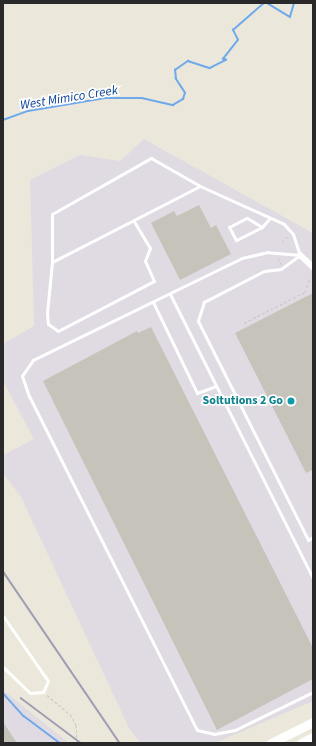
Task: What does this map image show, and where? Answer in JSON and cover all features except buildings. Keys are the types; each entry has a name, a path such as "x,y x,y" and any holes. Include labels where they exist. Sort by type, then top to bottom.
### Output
{"main road":[{"path":"271,743 313,722"},
{"path":"301,743 313,737"}],"street":[{"path":"300,255 313,267"}],"lane":[{"path":"134,221 150,248 145,261 154,280 58,331 48,324 47,313 52,262 52,214 151,158 200,186 270,218 293,234 300,255"},
{"path":"52,262 200,186"},
{"path":"262,227 247,218 230,227 236,240 262,227 270,218"},
{"path":"300,255 268,252 242,258 33,360 22,376 29,396 197,730 214,734 235,730 313,692"},
{"path":"300,255 281,269 264,271 204,302 198,321 308,540 313,537"},
{"path":"170,294 313,578"},
{"path":"153,302 197,393 216,386"},
{"path":"3,616 48,681 43,692 30,693 3,667"}],"path":[{"path":"282,242 288,236"},
{"path":"278,255 282,264"},
{"path":"244,324 305,292 310,277"},
{"path":"43,692 70,714 76,725 77,743"}],"shaded area":[{"path":"144,139 313,233 313,701 215,743 140,743 129,728 21,497 3,473 3,455 34,439 3,381 3,344 34,326 30,180 80,155 120,161"},
{"path":"3,690 69,743 3,743"}],"waterway":[{"name":"West Mimico Creek","path":"3,120 28,111 105,98 142,98 173,105 183,99 185,93 176,79 175,70 188,61 210,68 226,60 223,59 238,40 233,30 264,3"},
{"name":"West Mimico Creek","path":"267,3 290,17 294,3"},
{"path":"3,693 24,716 60,743"}],"railway":[{"path":"3,571 120,743"},
{"path":"21,698 81,743"}],"place":[{"name":"Soltutions 2 Go","path":"291,401"}]}
